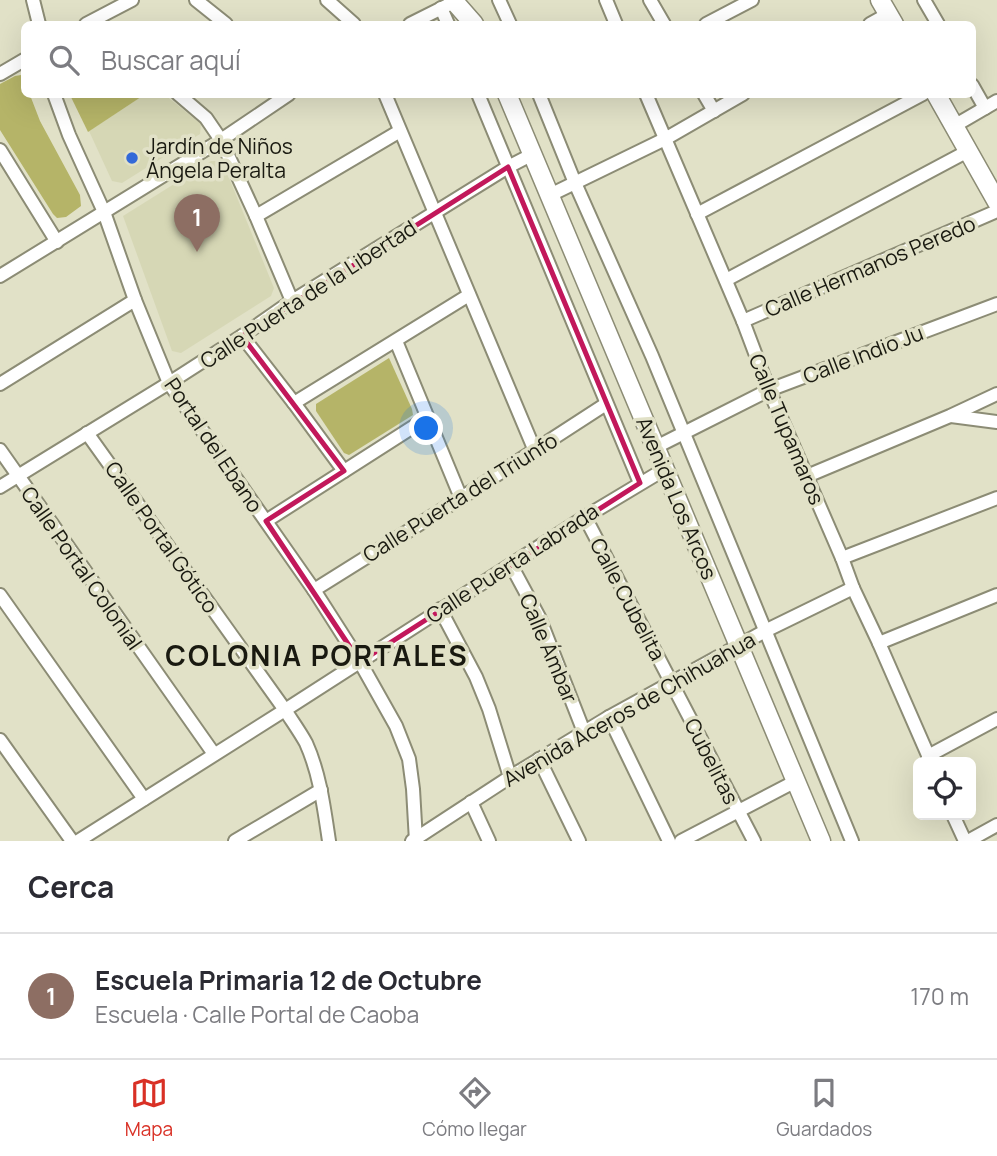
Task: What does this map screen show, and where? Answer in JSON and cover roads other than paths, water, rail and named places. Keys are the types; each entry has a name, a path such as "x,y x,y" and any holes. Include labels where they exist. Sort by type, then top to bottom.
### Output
{"street":[{"path":"33,0 38,21"},
{"path":"95,21 132,0"},
{"path":"197,0 222,21"},
{"path":"327,0 351,21"},
{"path":"499,0 509,21"},
{"path":"606,0 615,21"},
{"path":"650,0 662,21"},
{"path":"712,21 752,0"},
{"path":"924,0 936,21"},
{"path":"416,21 455,2"},
{"path":"449,21 455,2"},
{"path":"455,2 472,21"},
{"path":"0,74 21,62"},
{"path":"976,92 985,108"},
{"name":"Portal del Ebano","path":"55,98 104,212 135,300 169,383 314,590 397,726 409,759 413,789 414,840"},
{"path":"183,98 206,118 221,140 292,301"},
{"path":"0,276 221,140 283,98"},
{"path":"387,98 535,451"},
{"name":"Avenida Los Arcos","path":"480,98 640,483"},
{"name":"Avenida Los Arcos","path":"509,98 821,841"},
{"path":"541,98 575,183 652,356 852,841"},
{"name":"Calle Tupamaros","path":"648,98 726,279 769,390 853,588 929,757"},
{"path":"706,98 714,111"},
{"path":"550,195 664,139 736,98"},
{"path":"697,214 915,98"},
{"path":"938,98 968,151 990,176 997,202"},
{"path":"954,126 997,101"},
{"path":"256,216 400,131"},
{"path":"0,150 57,242"},
{"path":"726,279 968,151"},
{"path":"508,167 533,154"},
{"name":"Calle Puerta de la Libertad","path":"0,487 508,167"},
{"name":"Calle Hermanos Peredo","path":"743,321 997,211"},
{"path":"295,403 469,295"},
{"path":"0,384 135,300"},
{"name":"Calle Indio Ju","path":"656,447 769,390 997,304"},
{"path":"242,336 344,471"},
{"path":"396,341 461,498"},
{"path":"807,476 997,394"},
{"name":"Calle Puerta del Triunfo","path":"314,590 606,404"},
{"path":"950,416 997,422"},
{"path":"266,521 427,418"},
{"name":"Calle Portal Gótico","path":"87,433 285,710 305,742 321,790 329,841"},
{"name":"Calle Portal Colonial","path":"0,450 214,754"},
{"name":"Calle Puerta Labrada","path":"78,841 585,517 665,469"},
{"path":"842,558 997,498"},
{"name":"Calle Cubelita","path":"585,517 671,682"},
{"name":"Calle Ámbar","path":"511,565 539,617 584,732"},
{"name":"Avenida Aceros de Chihuahua","path":"414,840 609,717 765,631 853,588"},
{"path":"0,595 144,799"},
{"path":"879,643 997,595"},
{"path":"440,610 476,677 510,777"},
{"name":"Cubelitas","path":"671,682 754,841"},
{"path":"609,717 668,841"},
{"path":"933,757 997,719"},
{"path":"0,740 72,841"},
{"path":"539,760 579,841"},
{"path":"681,841 796,781"},
{"path":"235,841 321,790"},
{"path":"471,802 489,841"},
{"path":"956,820 966,841 997,825"}],"place":[{"name":"Jardín de Niños Ángela Peralta","path":"132,158"},
{"name":"Escuela Primaria 12 de Octubre","path":"197,252"}],"district":[{"name":"COLONIA PORTALES","path":"317,655"}]}
